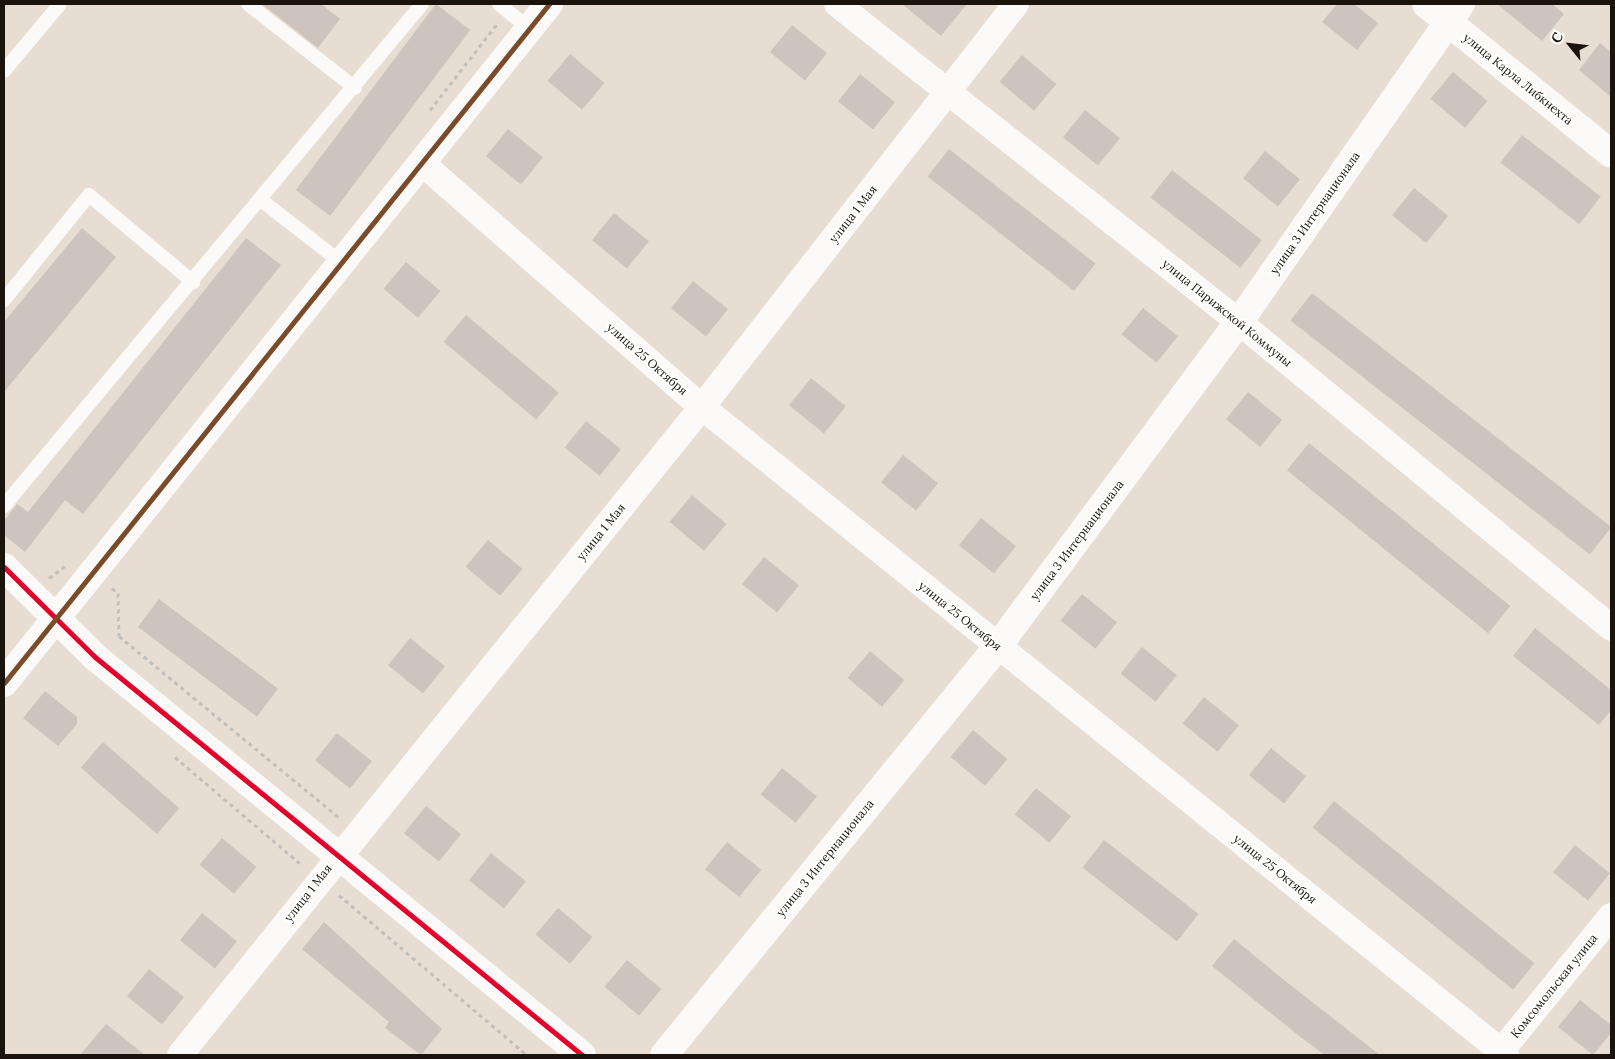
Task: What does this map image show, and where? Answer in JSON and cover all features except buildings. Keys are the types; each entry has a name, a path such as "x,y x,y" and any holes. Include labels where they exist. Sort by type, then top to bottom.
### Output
{"main road":[{"path":"4,683 424,164 549,4"},
{"name":"улица Карла Либкнехта","path":"1426,4 1454,13 1611,154"},
{"name":"улица 3 Интернационала","path":"664,1055 998,646 1240,322 1454,13"},
{"path":"4,568 57,617 95,658 338,854 582,1055"}],"street":[{"name":"улица Парижской Коммуны","path":"838,4 1240,322 1611,628"},
{"name":"улица 1 Мая","path":"180,1055 338,854 702,407 1016,4"},
{"name":"улица 25 Октября","path":"424,164 702,407 1502,1054"},
{"name":"Комсомольская улица","path":"1502,1054 1611,916"}],"lane":[{"path":"4,71 60,4"},
{"path":"248,4 355,88"},
{"path":"4,506 355,88 422,4"},
{"path":"499,4 530,29"},
{"path":"4,300 89,195 193,282"},
{"path":"261,200 342,263"}],"path":[{"path":"93,572 118,594 119,636 356,832"},
{"path":"168,751 527,1055"}],"transit line":[{"path":"4,683 549,4"},
{"path":"4,567 95,657 582,1055"}]}
